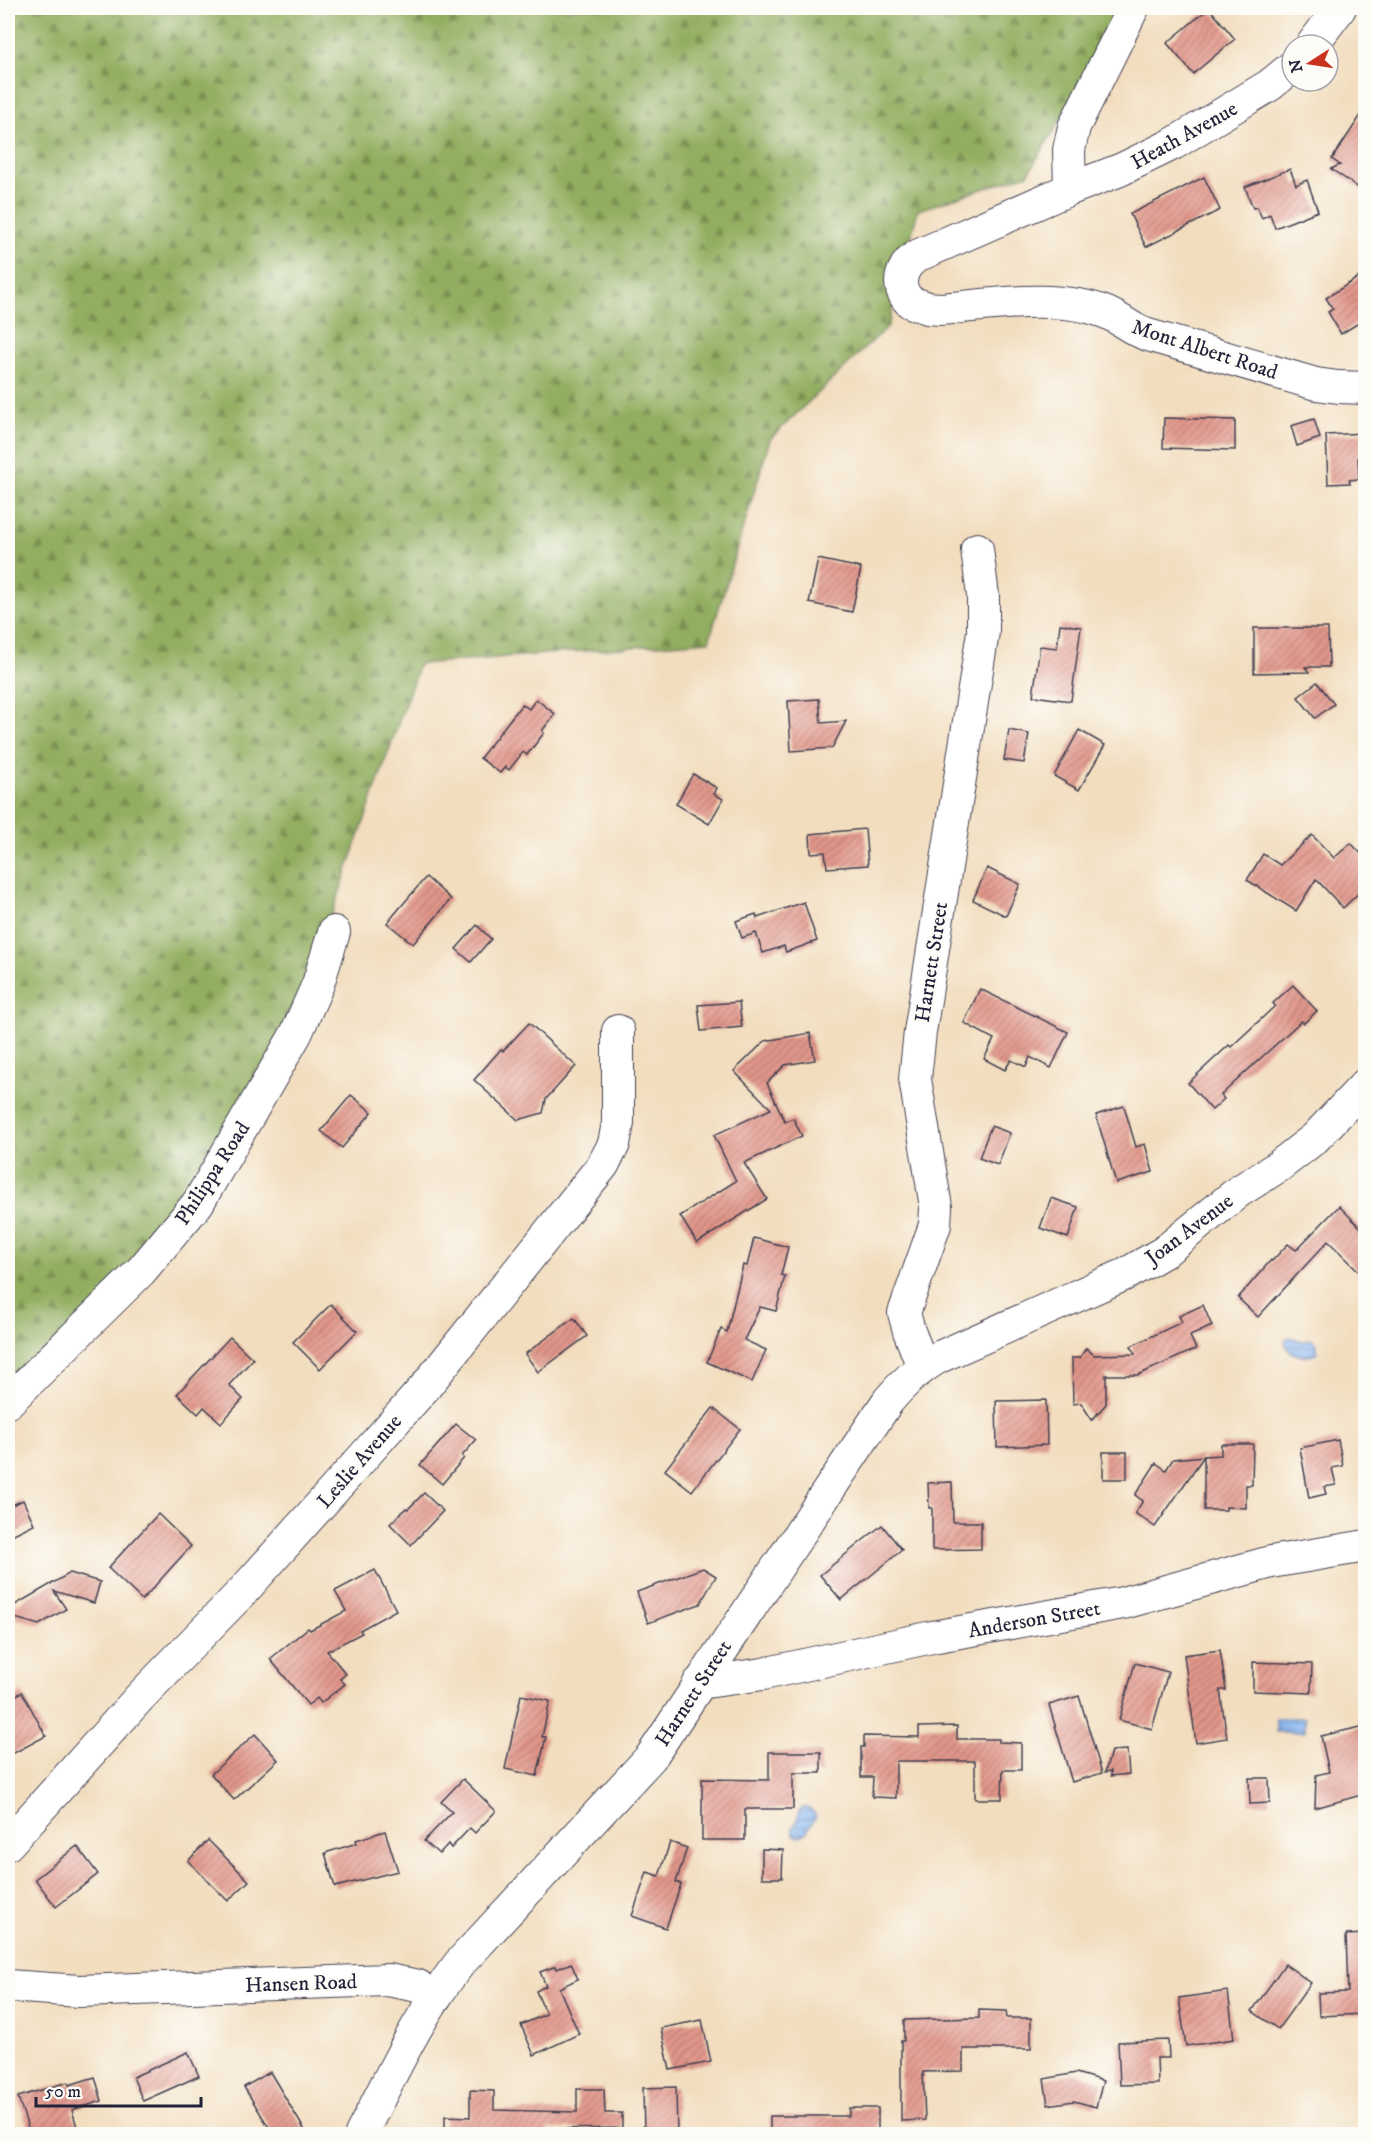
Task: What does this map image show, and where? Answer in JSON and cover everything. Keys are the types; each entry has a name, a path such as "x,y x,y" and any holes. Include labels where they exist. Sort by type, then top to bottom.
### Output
{"street":[{"path":"1070,189 1069,150 1074,127 1133,8"},
{"path":"1321,33 1341,8"},
{"name":"Heath Avenue","path":"1070,189 1120,170 1173,144 1280,77"},
{"name":"Mont Albert Road","path":"1070,189 912,259 903,270 900,281 906,298 918,306 940,309 1050,302 1077,305 1108,314 1142,333 1308,382 1328,386 1365,388"},
{"name":"Harnett Street","path":"923,1367 904,1312 935,1225 936,1207 915,1079 920,1032 983,632 977,549"},
{"name":"Philippa Road","path":"8,1402 141,1271 198,1203 296,1034 318,984 334,932"},
{"name":"Leslie Avenue","path":"8,1844 140,1697 244,1590 426,1386 603,1165 614,1144 618,1123 618,1031"},
{"name":"Joan Avenue","path":"954,1350 1115,1279 1164,1252 1238,1192 1279,1166 1316,1138 1365,1084"},
{"name":"Harnett Street","path":"435,1998 459,1964 638,1774 662,1742 888,1401 923,1367 954,1350"},
{"name":"Anderson Street","path":"699,1683 763,1674 932,1637 1123,1603 1271,1562 1365,1546"},
{"name":"Hansen Road","path":"8,1986 79,1991 388,1980 418,1986 435,1998"},
{"path":"361,2134 411,2037 435,1998"}],"green space":[{"path":"8,8 1127,8 1028,174 918,210 888,326 770,439 709,641 419,664 295,1020 119,1284 8,1382"}],"water":[{"path":"1291,1337 1302,1341 1312,1340 1317,1344 1317,1352 1302,1356 1293,1353 1286,1346 1285,1341"},
{"path":"1276,1718 1305,1718 1305,1732 1276,1732"},
{"path":"804,1807 812,1810 816,1816 805,1834 798,1837 792,1829 799,1811"}],"building":[{"path":"1209,8 1235,39 1193,74 1167,43"},
{"path":"1365,109 1365,192 1331,169 1340,165 1332,159"},
{"path":"1290,169 1296,185 1307,180 1318,211 1275,228 1270,214 1262,218 1257,207 1253,208 1245,187"},
{"path":"1204,177 1220,210 1146,247 1130,214"},
{"path":"1365,273 1365,319 1341,334 1328,312 1333,309 1326,298"},
{"path":"1164,418 1235,420 1235,450 1163,448"},
{"path":"1314,419 1320,438 1297,446 1291,426"},
{"path":"1365,433 1365,458 1358,458 1359,479 1349,480 1350,483 1328,484 1326,435"},
{"path":"818,559 861,568 852,612 809,603"},
{"path":"1060,624 1081,627 1071,701 1033,696 1040,646 1057,648"},
{"path":"1254,628 1328,628 1329,667 1305,667 1309,672 1254,673"},
{"path":"1317,682 1334,704 1315,718 1298,697"},
{"path":"536,699 555,714 527,755 523,752 509,770 505,767 500,773 480,758 522,704 529,709"},
{"path":"819,699 821,723 846,721 832,748 791,751 788,701"},
{"path":"1009,730 1029,734 1024,763 1004,760"},
{"path":"1079,730 1105,745 1079,790 1054,776"},
{"path":"693,774 717,788 714,794 723,799 709,824 676,804"},
{"path":"865,829 868,865 827,868 825,852 811,853 810,834"},
{"path":"1312,835 1334,858 1351,843 1365,858 1365,887 1343,908 1316,879 1296,911 1247,880 1263,854 1280,865"},
{"path":"987,868 1020,884 1006,916 973,900"},
{"path":"426,877 451,899 413,944 387,923"},
{"path":"804,902 817,941 786,952 784,946 763,953 756,933 742,938 736,921 756,914 757,918"},
{"path":"477,925 491,939 471,962 456,949"},
{"path":"1293,985 1317,1011 1304,1023 1301,1021 1221,1095 1224,1099 1212,1110 1188,1083 1275,1006 1273,1003"},
{"path":"980,989 1068,1032 1051,1068 1030,1057 1026,1067 1011,1060 1005,1070 984,1059 994,1039 964,1023"},
{"path":"739,1002 742,1027 701,1031 698,1005"},
{"path":"529,1023 576,1066 546,1099 543,1113 518,1120 474,1080 501,1049 503,1051"},
{"path":"810,1033 815,1060 785,1065 767,1083 785,1122 793,1118 802,1136 744,1163 767,1199 697,1243 680,1216 736,1181 714,1135 771,1109 734,1071 765,1041"},
{"path":"351,1095 372,1112 342,1148 321,1131"},
{"path":"1124,1106 1136,1147 1145,1144 1153,1172 1116,1183 1096,1115"},
{"path":"991,1126 1010,1133 998,1165 979,1158"},
{"path":"1051,1198 1078,1207 1068,1238 1040,1228"},
{"path":"1339,1206 1365,1232 1365,1277 1328,1241 1258,1317 1238,1298 1288,1244 1296,1250"},
{"path":"754,1238 788,1247 781,1275 785,1276 776,1311 760,1307 744,1340 766,1350 752,1382 707,1362 721,1329 727,1332 743,1265 747,1266"},
{"path":"331,1304 357,1331 320,1369 293,1342"},
{"path":"1203,1305 1212,1326 1190,1336 1196,1349 1138,1375 1106,1375 1106,1404 1092,1420 1081,1403 1073,1404 1072,1358 1080,1358 1086,1348 1094,1355 1135,1354 1131,1346 1182,1322 1179,1316"},
{"path":"574,1318 587,1336 538,1372 525,1354"},
{"path":"230,1337 253,1359 229,1385 243,1399 221,1423 204,1407 198,1414 177,1394"},
{"path":"1046,1400 1047,1445 997,1447 996,1401"},
{"path":"713,1408 740,1429 692,1491 665,1470"},
{"path":"456,1424 476,1440 442,1484 420,1465"},
{"path":"1338,1440 1343,1466 1332,1468 1336,1485 1324,1487 1326,1494 1309,1498 1300,1448"},
{"path":"1221,1444 1253,1444 1252,1485 1246,1485 1246,1508 1226,1507 1226,1510 1204,1510 1204,1456 1221,1455"},
{"path":"1103,1452 1127,1452 1127,1479 1103,1479"},
{"path":"1204,1456 1155,1527 1135,1513 1143,1501 1135,1495 1156,1463 1166,1470 1173,1459"},
{"path":"952,1482 953,1522 981,1522 981,1549 932,1550 932,1508 929,1508 928,1483"},
{"path":"424,1493 443,1511 411,1545 390,1524"},
{"path":"23,1500 34,1524 8,1537 8,1507"},
{"path":"158,1514 191,1546 142,1600 108,1568"},
{"path":"882,1525 902,1550 841,1600 820,1575"},
{"path":"703,1568 716,1576 700,1604 648,1623 637,1592"},
{"path":"375,1570 396,1610 360,1630 362,1633 327,1651 346,1674 340,1679 345,1684 321,1703 317,1698 308,1705 270,1659 308,1628 310,1630 346,1611 335,1591"},
{"path":"70,1573 100,1582 94,1603 54,1591 66,1609 39,1625 8,1616 8,1609"},
{"path":"1220,1650 1226,1690 1220,1690 1227,1738 1196,1743 1184,1655"},
{"path":"1253,1662 1312,1664 1311,1693 1253,1691"},
{"path":"1135,1663 1168,1672 1152,1729 1119,1720"},
{"path":"22,1692 46,1736 12,1754 8,1744 8,1700"},
{"path":"521,1695 550,1701 542,1737 546,1737 537,1776 505,1769"},
{"path":"1079,1696 1102,1773 1072,1782 1049,1705"},
{"path":"957,1726 957,1739 999,1739 999,1742 1021,1743 1021,1770 1003,1770 1002,1799 975,1799 975,1761 896,1761 896,1798 872,1797 873,1777 861,1777 861,1747 864,1747 864,1736 919,1737 919,1727"},
{"path":"1365,1726 1365,1794 1315,1808 1316,1775 1329,1772 1321,1736"},
{"path":"255,1734 278,1760 234,1800 211,1774"},
{"path":"1127,1750 1129,1774 1111,1776 1111,1771 1105,1772 1111,1751"},
{"path":"769,1752 821,1752 821,1773 793,1773 793,1809 745,1809 745,1840 702,1840 702,1779 769,1780"},
{"path":"1249,1778 1269,1778 1270,1803 1250,1804"},
{"path":"463,1779 496,1811 475,1833 470,1828 451,1848 448,1844 439,1854 424,1841 452,1812 441,1802"},
{"path":"385,1831 398,1871 335,1887 325,1853"},
{"path":"208,1840 249,1881 228,1901 188,1861"},
{"path":"670,1842 687,1848 676,1882 681,1884 666,1928 632,1916 647,1872 659,1876"},
{"path":"77,1846 98,1874 56,1907 35,1879"},
{"path":"762,1849 783,1850 782,1878 762,1878"},
{"path":"1365,1934 1365,2014 1319,2016 1318,1993 1348,1992 1346,1935"},
{"path":"571,1963 578,1979 559,1988 579,2034 534,2055 521,2025 546,2014 536,1991 546,1986 540,1972 556,1966 557,1969"},
{"path":"1285,1964 1311,1983 1278,2029 1252,2011"},
{"path":"1228,1991 1234,2039 1186,2046 1179,1998"},
{"path":"979,2010 1006,2011 1007,2018 1031,2018 1031,2049 963,2049 963,2071 923,2072 925,2120 901,2121 901,2041 904,2041 904,2020 979,2018"},
{"path":"702,2020 711,2062 670,2070 661,2028"},
{"path":"1168,2040 1169,2058 1157,2058 1158,2084 1120,2085 1118,2042"},
{"path":"188,2052 199,2076 143,2101 133,2077"},
{"path":"270,2072 307,2134 273,2134 244,2087"},
{"path":"1076,2073 1103,2081 1096,2107 1074,2101 1048,2105 1044,2079"},
{"path":"95,2077 102,2101 72,2110 77,2127 52,2134 30,2134 18,2097 68,2082 69,2085"},
{"path":"676,2087 677,2134 644,2134 643,2088"},
{"path":"577,2089 604,2089 605,2113 622,2113 622,2128 548,2129 548,2134 445,2134 445,2116 470,2117 470,2090 494,2091 494,2110 577,2112"},
{"path":"849,2108 878,2108 878,2134 770,2134 770,2116 849,2116"}]}
